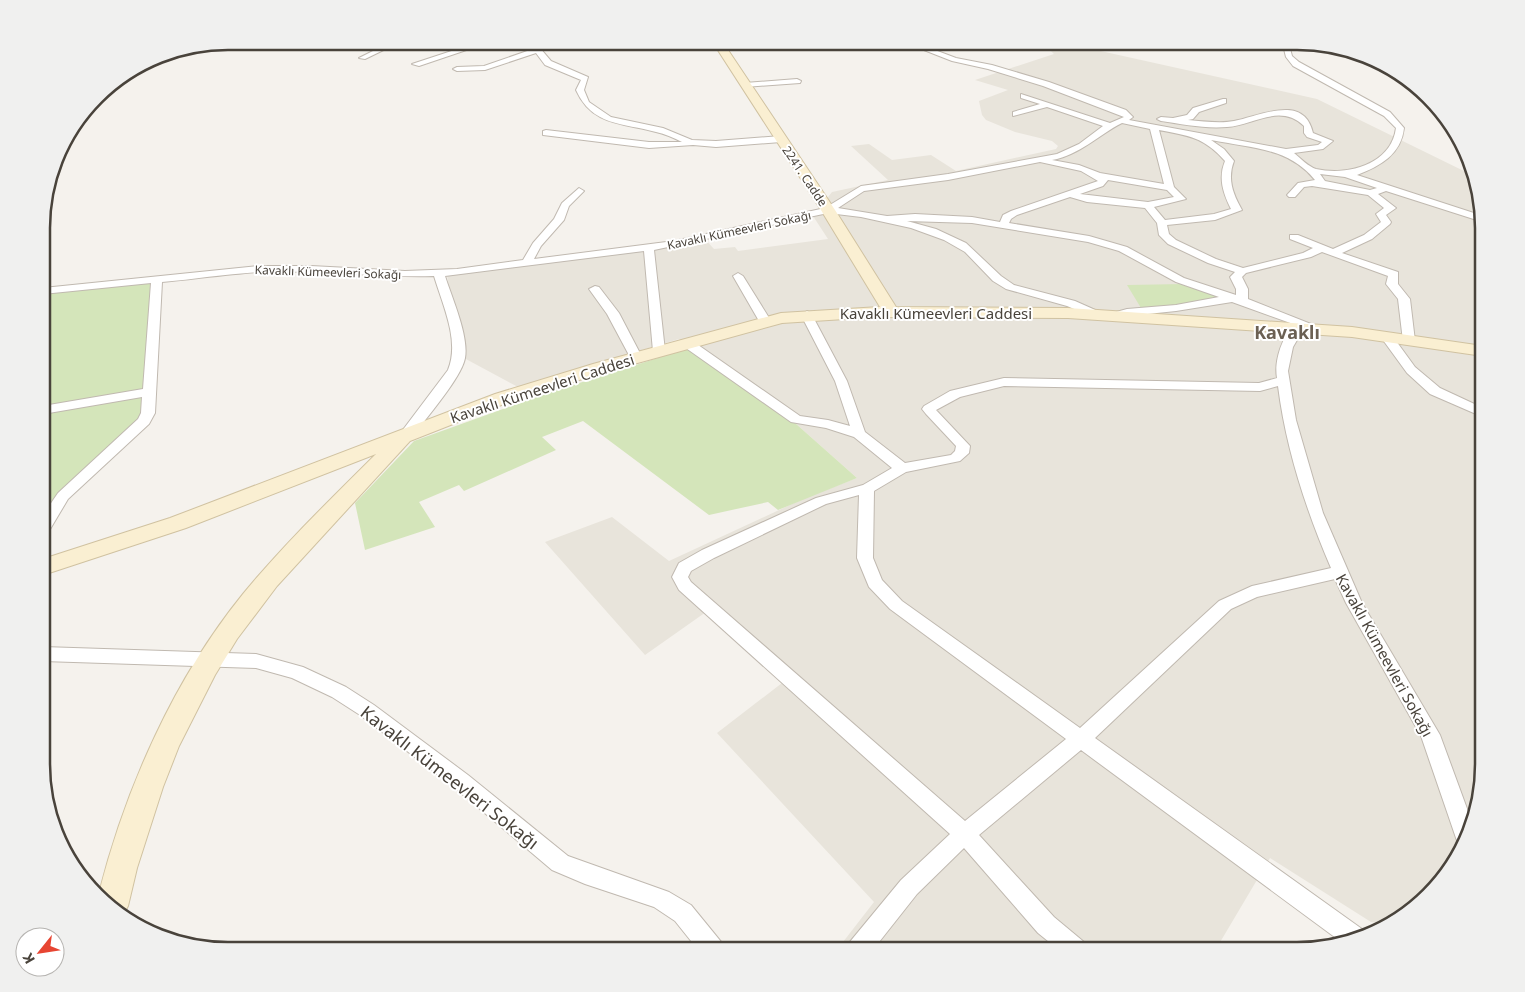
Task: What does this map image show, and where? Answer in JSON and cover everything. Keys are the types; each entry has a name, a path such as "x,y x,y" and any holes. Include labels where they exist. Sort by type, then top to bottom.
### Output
{"street":[{"path":"363,58 380,50"},
{"path":"416,64 461,50"},
{"path":"457,68 485,68 538,50 548,63 585,80 580,88 584,100 589,106 608,119 653,128 691,142 705,144"},
{"name":"2241. Cadde","path":"723,50 828,210 891,312"},
{"path":"828,210 861,189 1041,161 1059,156 1082,146 1110,126 1126,119 1172,120 1229,125 1268,113 1282,112 1304,120 1308,125 1308,133 1310,135 1329,142 1320,147 1286,152 1154,127 1126,119 1064,90 1008,72 954,60 928,50"},
{"path":"1288,50 1290,57 1296,64 1387,114 1400,128 1398,142 1386,157 1348,175"},
{"path":"745,85 797,81"},
{"path":"1024,96 1110,126"},
{"path":"1172,120 1190,117 1196,110 1224,101"},
{"path":"1016,114 1048,104"},
{"path":"1068,194 1087,199 1148,205 1181,200 1170,188 1154,127"},
{"path":"546,132 649,145 705,144 781,139"},
{"path":"1162,223 1215,217 1236,210 1228,194 1226,171 1230,161 1198,135"},
{"path":"1286,152 1312,171 1322,183"},
{"path":"1041,161 1095,175 1128,179 1170,188"},
{"path":"1312,171 1348,175 1475,216"},
{"path":"1003,226 1007,217 1014,213 1102,184 1104,181 1095,175"},
{"path":"1292,195 1294,188 1300,184 1322,183 1371,193 1391,208 1381,214 1386,222 1379,231 1369,238 1333,253"},
{"path":"1371,193 1386,188"},
{"path":"526,264 537,245 559,220 565,205 579,191"},
{"path":"1148,205 1162,223 1164,235 1172,242 1212,262 1242,271 1307,255 1321,248"},
{"path":"828,210 886,219 938,235 962,245 1000,282 1010,287 1106,315 1238,299"},
{"name":"Kavaklı Kümeevleri Sokağı","path":"50,290 158,278 280,268 385,274 439,274 649,248 828,210"},
{"path":"886,219 947,218 972,220 1089,239 1114,245 1180,280 1321,330"},
{"path":"1294,237 1394,274 1392,284 1404,299 1409,341"},
{"name":"Kavaklı Kümeevleri Sokağı","path":"649,248 659,351"},
{"path":"1238,299 1242,289 1236,277 1242,271"},
{"path":"406,435 454,371 459,358 458,339 439,274"},
{"path":"738,276 765,321"},
{"path":"50,517 64,496 144,421 148,413 158,278"},
{"path":"595,289 613,313 636,357"},
{"name":"Kavaklı Kümeevleri Caddesi","path":"50,565 178,523 502,398 636,357 765,321 807,315 891,312 993,311 1106,315 1321,330 1387,337 1475,350"},
{"path":"807,315 841,381 860,434"},
{"name":"Kavaklı Kümeevleri Sokağı","path":"1298,328 1283,361 1283,380 1289,420 1315,513 1340,572 1379,649 1430,734 1463,827"},
{"path":"1387,337 1411,370 1435,391 1475,409"},
{"path":"687,343 796,419 828,424 860,434 902,468"},
{"path":"1066,942 1046,925 965,834 685,586 680,577 685,567 708,554 821,501 867,489 902,468 955,458 962,453 963,446 954,434 934,418 929,409 955,394 1004,382 1260,387 1283,380"},
{"path":"50,409 149,392"},
{"name":"Kavaklı Kümeevleri Caddesi","path":"114,900 126,850 160,759 212,659 240,617 269,580 406,435"},
{"path":"867,489 865,558 875,582 896,605 1350,934"},
{"path":"864,942 909,886 965,834 1082,738 1225,605 1252,592 1340,572"},
{"name":"Kavaklı Kümeevleri Sokağı","path":"50,654 256,661 296,672 339,692 367,710 453,775 548,854 585,874 661,899 683,913 707,942"}],"shaded area":[{"path":"1050,50 1096,50 1317,99 1466,172 1475,217 1475,775 1466,821 1457,843 1445,863 1423,890 1396,912 1378,923 1371,922 1270,858 1220,942 843,942 874,902 717,733 782,683 706,612 645,655 545,542 612,517 669,561 805,498 857,478 795,423 679,339 518,387 464,358 453,312 447,275 705,239 714,249 735,247 738,251 828,239 813,216 832,192 888,180 851,146 869,144 892,160 931,155 956,171 1056,149 1058,146 1052,141 1015,132 986,120 982,115 979,101 1008,90 975,80 1054,54"}],"green space":[{"path":"152,280 142,414 129,430 67,485 50,507 50,291"},
{"path":"1184,284 1222,297 1170,306 1141,308 1127,285"},
{"path":"689,348 795,423 857,478 778,510 768,502 709,515 583,421 542,437 556,450 464,491 459,485 419,502 435,527 365,550 355,503 414,441 548,393"}],"district":[{"name":"Kavaklı","path":"1287,332"}]}
